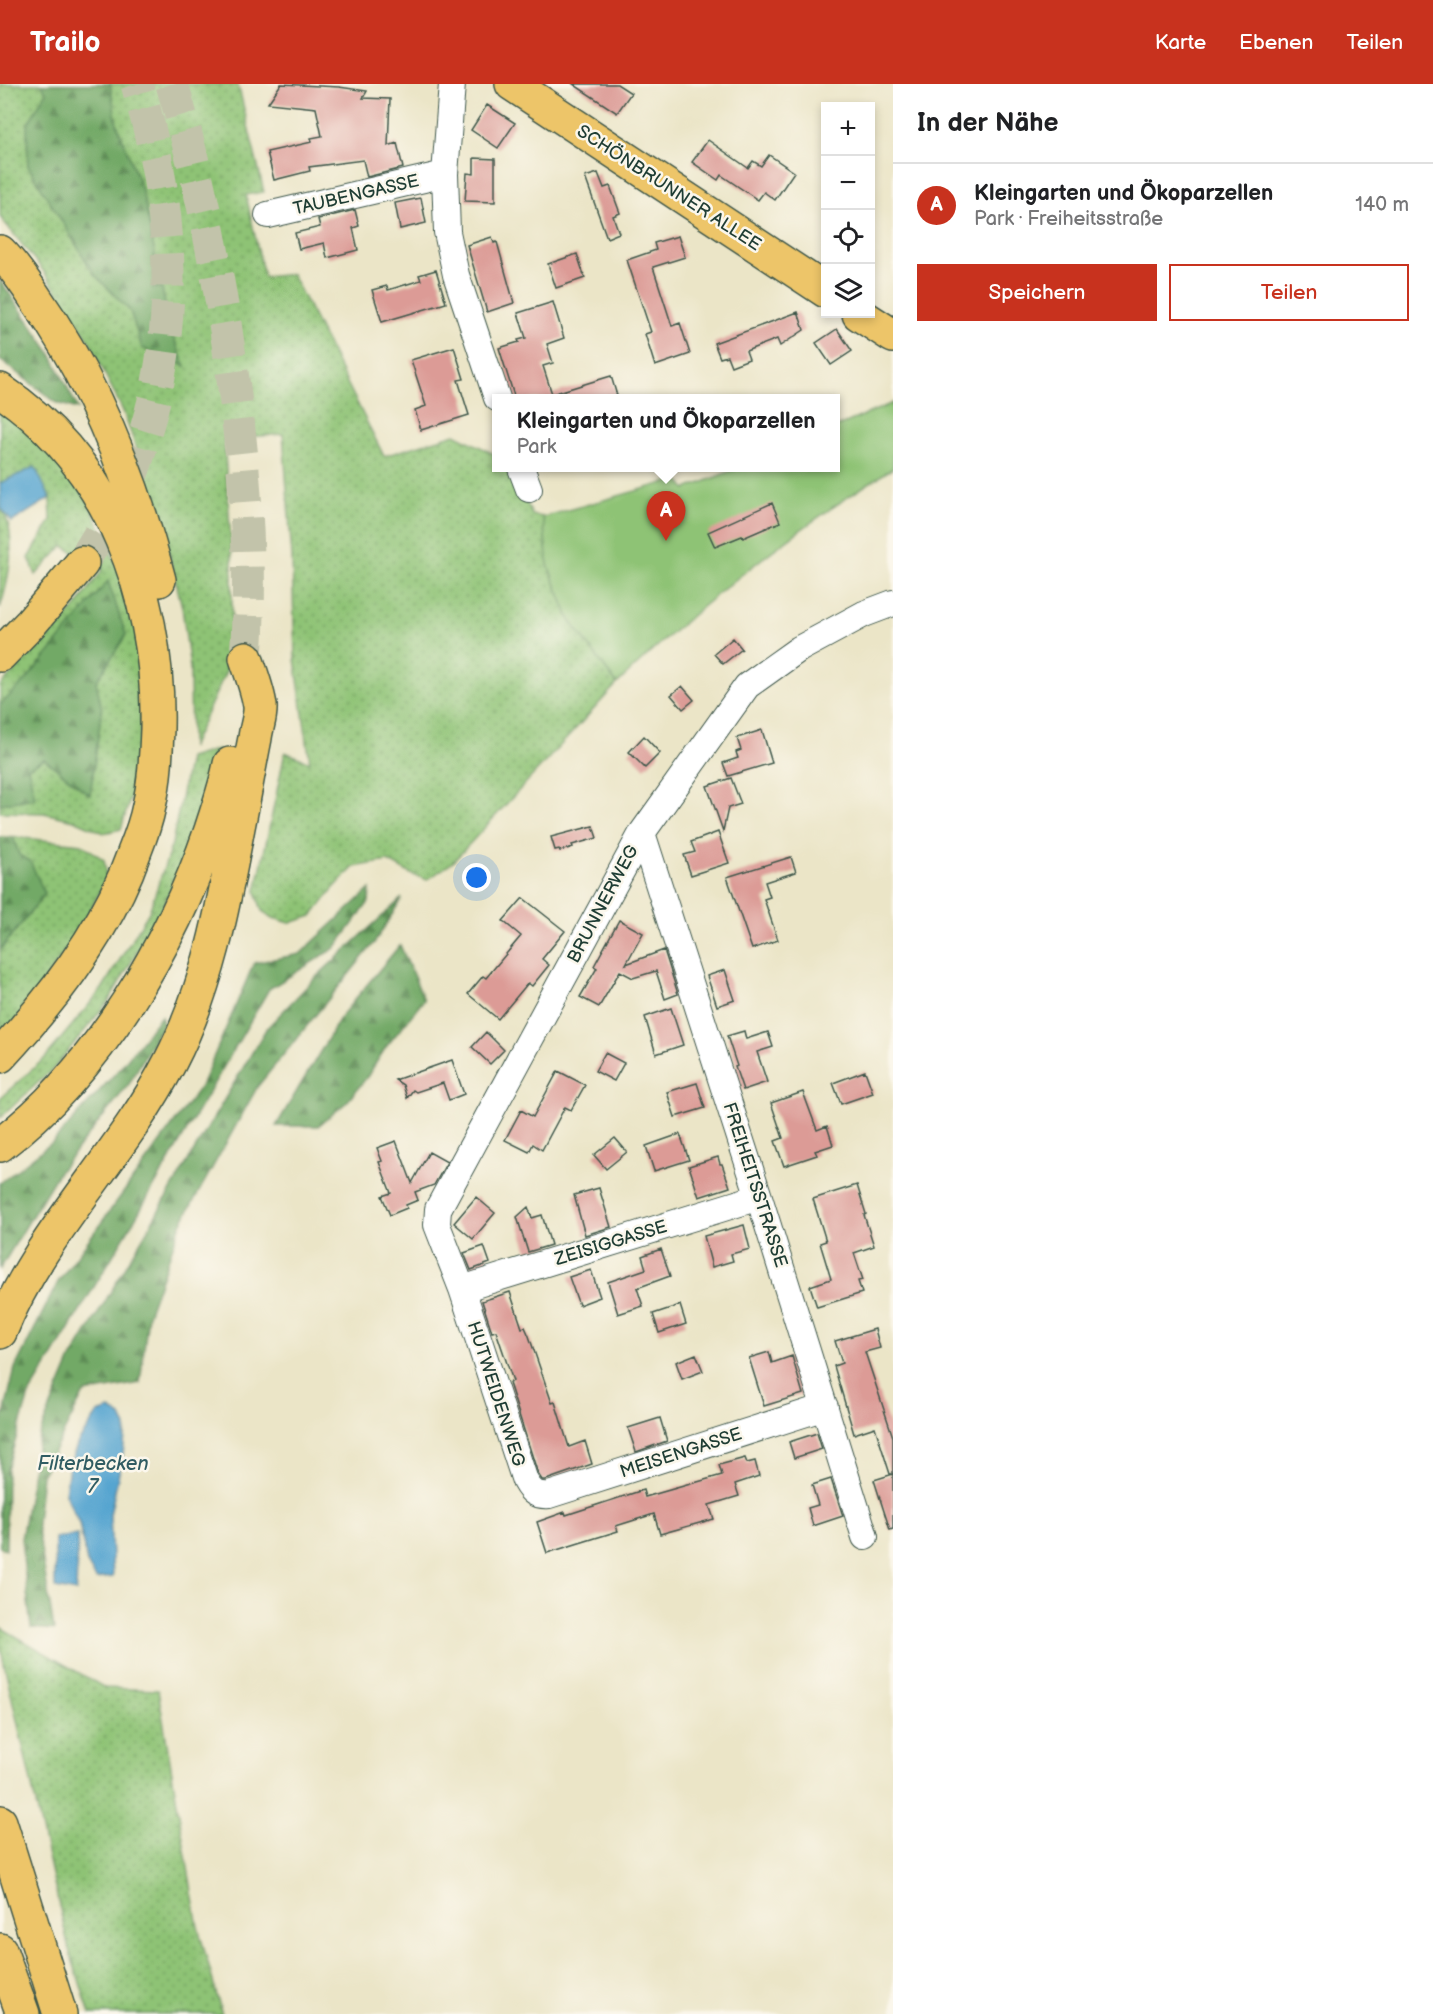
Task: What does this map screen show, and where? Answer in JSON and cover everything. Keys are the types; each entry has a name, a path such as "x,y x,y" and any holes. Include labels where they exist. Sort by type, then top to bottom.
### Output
{"main road":[{"name":"SCHÖNBRUNNER ALLEE","path":"512,84 821,288"},
{"path":"0,252 12,264 55,325 95,399 125,471 148,538 162,596 168,636 154,665"},
{"path":"865,318 893,336"},
{"path":"0,390 52,434 74,459 111,515 128,549 142,592 152,638 158,698 156,755 150,805 134,855 109,909 83,952 53,994 0,1056"},
{"path":"0,656 82,562"},
{"path":"0,1145 15,1134 54,1096 98,1047 174,921 203,854 227,783 241,711 246,658 260,707 213,952 194,1009 164,1072 138,1115 66,1215 39,1258 0,1332"},
{"path":"0,1822 60,2014"},
{"path":"0,1950 23,2014"}],"street":[{"path":"452,84 445,174 447,232 456,275 495,394"},
{"name":"TAUBENGASSE","path":"268,215 445,174"},
{"name":"BRUNNERWEG","path":"462,1289 437,1225 438,1209 642,833 747,686 799,649 864,614 893,603"},
{"name":"FREIHEITSSTRASSE","path":"642,833 866,1537"},
{"name":"ZEISIGGASSE","path":"462,1289 759,1197"},
{"name":"HUTWEIDENWEG","path":"462,1289 525,1481 530,1490 537,1494"},
{"name":"MEISENGASSE","path":"537,1494 549,1495 825,1407"}],"green space":[{"path":"0,84 236,84 240,92 264,192 246,195 264,277 292,274 384,456 455,434 492,453 492,472 514,472 532,515 543,517 548,565 570,620 617,684 453,862 427,880 388,861 354,867 312,916 290,923 273,918 262,911 256,891 285,752 310,762 295,659 292,558 283,434 224,439 232,558 232,658 191,748 190,668 182,607 158,509 123,411 86,335 42,269 0,217"},
{"path":"42,84 110,84 117,124 142,190 170,328 185,366 142,348 130,311 94,274 28,166 27,125 46,93"},
{"path":"0,280 50,352 78,409 57,403 0,360"},
{"path":"893,403 893,468 784,542 749,569 715,596 617,684 570,620 548,565 543,517 678,479 686,489 728,472 840,472 840,425"},
{"path":"0,408 18,420 54,458 88,501 121,574 137,631 141,689 139,769 121,829 104,833 74,820 44,813 0,812 0,686 76,607 103,569 63,546 36,575 29,558 51,520 50,498 35,467 0,483"},
{"path":"0,507 6,517 11,542 9,571 0,608"},
{"path":"108,581 126,635 96,682 102,709 90,795 44,759 28,768 35,798 0,804 0,705 27,679"},
{"path":"218,749 201,819 161,911 108,1002 54,1068 0,1118 0,1098 45,1058 102,989 149,912 172,844 189,758"},
{"path":"0,837 13,837 19,855 30,861 45,894 0,950"},
{"path":"13,837 82,844 104,860 107,878 78,933 18,1018 0,1037 0,950 45,894 19,855"},
{"path":"370,889 369,902 335,948 269,989 29,1395 7,1469 6,1549 0,1547 0,1430 15,1368 58,1282 201,1086 254,963 300,954"},
{"path":"402,898 375,942 258,1086 181,1224 148,1315 140,1383 84,1393 42,1475 37,1523 54,1630 31,1628 21,1539 39,1435 71,1359 266,1029 315,978"},
{"path":"400,945 424,1000 386,1047 367,1077 347,1102 318,1126 276,1126 342,1015"},
{"path":"161,1016 163,1024 129,1084 58,1173 0,1269 0,1183 54,1141 121,1067"},
{"path":"0,1627 105,1688 158,1690 198,1927 222,2014 90,2014 69,1949 0,1646"}],"water":[{"path":"35,467 50,498 12,522 0,507 0,483"},
{"name":"Filterbecken 7","path":"110,1409 121,1416 126,1427 123,1454 110,1515 113,1577 96,1579 87,1563 79,1523 65,1494 69,1467 78,1442 98,1413"},
{"path":"78,1535 76,1592 55,1588 55,1538"}],"building":[{"path":"281,84 339,87 367,91 363,98 390,99 388,146 397,143 403,168 367,177 363,160 309,167 310,171 274,180 267,152 312,142 311,138 322,136 316,108 268,103"},
{"path":"573,84 617,84 631,93 617,113"},
{"path":"487,105 515,123 498,148 471,130"},
{"path":"708,140 748,168 753,161 761,166 769,155 794,172 775,200 764,192 758,200 721,175 718,180 692,162"},
{"path":"474,158 495,159 495,202 465,201 467,173 474,174"},
{"path":"598,173 604,188 610,186 620,213 613,216 619,233 607,238 585,177"},
{"path":"421,198 426,223 400,229 395,203"},
{"path":"355,210 359,226 353,228 358,250 327,258 324,243 299,249 295,233 320,227 318,219"},
{"path":"678,236 685,257 653,267 672,326 680,323 690,354 655,366 645,334 651,332 627,260 656,250 654,243"},
{"path":"492,237 494,243 497,242 514,303 487,312 467,245"},
{"path":"577,254 585,278 556,288 548,264"},
{"path":"436,270 446,303 382,322 372,290 387,286 388,290 421,280 419,275"},
{"path":"553,302 564,338 547,344 553,363 543,366 552,394 513,394 499,348 526,338 518,313"},
{"path":"798,312 804,330 780,346 777,339 746,351 749,359 731,366 727,356 720,358 714,343"},
{"path":"837,329 852,351 831,365 816,343"},
{"path":"454,347 464,379 458,380 469,415 421,430 415,410 426,406 411,360"},
{"path":"611,376 616,394 552,394"},
{"path":"772,503 780,522 715,547 708,532"},
{"path":"733,638 742,649 723,664 714,654"},
{"path":"682,686 694,700 683,709 671,695"},
{"path":"762,730 772,763 728,776 723,763 738,758 736,752 741,750 737,738"},
{"path":"644,736 660,753 645,768 629,752"},
{"path":"731,778 741,804 728,808 723,831 707,786"},
{"path":"593,826 597,838 560,851 555,850 551,837"},
{"path":"718,832 729,863 691,875 684,855 695,852 691,842"},
{"path":"791,857 796,872 765,882 770,897 764,899 778,940 752,949 727,877"},
{"path":"523,898 565,931 542,959 549,965 532,986 528,983 498,1019 468,994 483,976 486,978 521,936 503,921"},
{"path":"619,920 643,933 626,964 664,950 678,994 665,999 656,971 633,978 620,971 599,1007 580,997 597,968 594,966"},
{"path":"725,970 735,1000 717,1006 707,976"},
{"path":"671,1008 683,1045 656,1054 645,1017"},
{"path":"744,1031 746,1039 768,1032 773,1047 757,1052 767,1082 743,1090 727,1036"},
{"path":"486,1032 504,1050 490,1064 472,1047"},
{"path":"605,1053 624,1063 614,1081 595,1071"},
{"path":"452,1060 464,1094 449,1100 443,1083 416,1092 413,1090 407,1098 403,1085 395,1080"},
{"path":"558,1071 585,1085 571,1110 565,1107 542,1150 533,1144 529,1152 505,1140 521,1110 533,1117"},
{"path":"865,1071 873,1093 841,1104 833,1083"},
{"path":"697,1083 705,1108 675,1117 667,1092"},
{"path":"803,1092 817,1130 827,1126 833,1145 815,1151 817,1155 784,1166 775,1141 783,1138 771,1103"},
{"path":"680,1134 689,1160 654,1171 646,1146"},
{"path":"615,1138 627,1152 606,1169 594,1155"},
{"path":"396,1141 412,1183 429,1152 447,1162 434,1185 415,1192 418,1200 406,1205 407,1208 390,1215 382,1196 391,1193 379,1162 382,1161 377,1148"},
{"path":"718,1157 730,1187 699,1197 689,1166"},
{"path":"857,1185 874,1246 854,1253 863,1280 858,1281 862,1293 817,1307 810,1286 831,1279 820,1243 826,1241 813,1199"},
{"path":"599,1188 611,1227 585,1235 574,1195"},
{"path":"476,1197 495,1213 473,1239 454,1223"},
{"path":"528,1207 532,1218 542,1215 551,1245 528,1252 517,1217"},
{"path":"744,1225 750,1249 731,1254 733,1261 712,1267 704,1236"},
{"path":"484,1246 490,1263 471,1270 464,1253"},
{"path":"661,1249 670,1276 637,1288 643,1306 618,1314 608,1282 646,1269 642,1256"},
{"path":"591,1270 600,1297 579,1305 569,1277"},
{"path":"510,1292 522,1328 525,1327 529,1336 552,1403 555,1402 569,1447 585,1441 592,1464 546,1480 542,1480 538,1474 509,1383 513,1381 496,1331 492,1332 482,1301"},
{"path":"680,1305 686,1324 659,1333 653,1314"},
{"path":"875,1329 880,1348 865,1352 893,1437 893,1474 890,1474 875,1427 854,1434 834,1366 842,1363 835,1341"},
{"path":"769,1352 772,1363 792,1356 803,1394 764,1406 749,1358"},
{"path":"696,1354 703,1371 682,1379 676,1362"},
{"path":"660,1418 667,1441 636,1452 628,1428"},
{"path":"817,1433 822,1449 794,1458 789,1442"},
{"path":"745,1458 747,1463 755,1461 759,1476 735,1484 739,1496 709,1505 714,1519 660,1534 654,1514 616,1526 618,1531 547,1553 537,1522 643,1490 645,1497 722,1475 719,1465"},
{"path":"893,1474 893,1529 890,1530 874,1480"},
{"path":"831,1479 843,1516 813,1526 808,1508 818,1505 812,1485"}],"tunnel":[{"path":"82,563 114,509 133,471 156,390 164,346 168,302 168,258 164,214 158,170 137,84"},
{"path":"172,84 193,161 210,238 235,395 247,526 246,658"}],"place":[{"name":"Kleingarten und Ökoparzellen","path":"666,541"}]}
